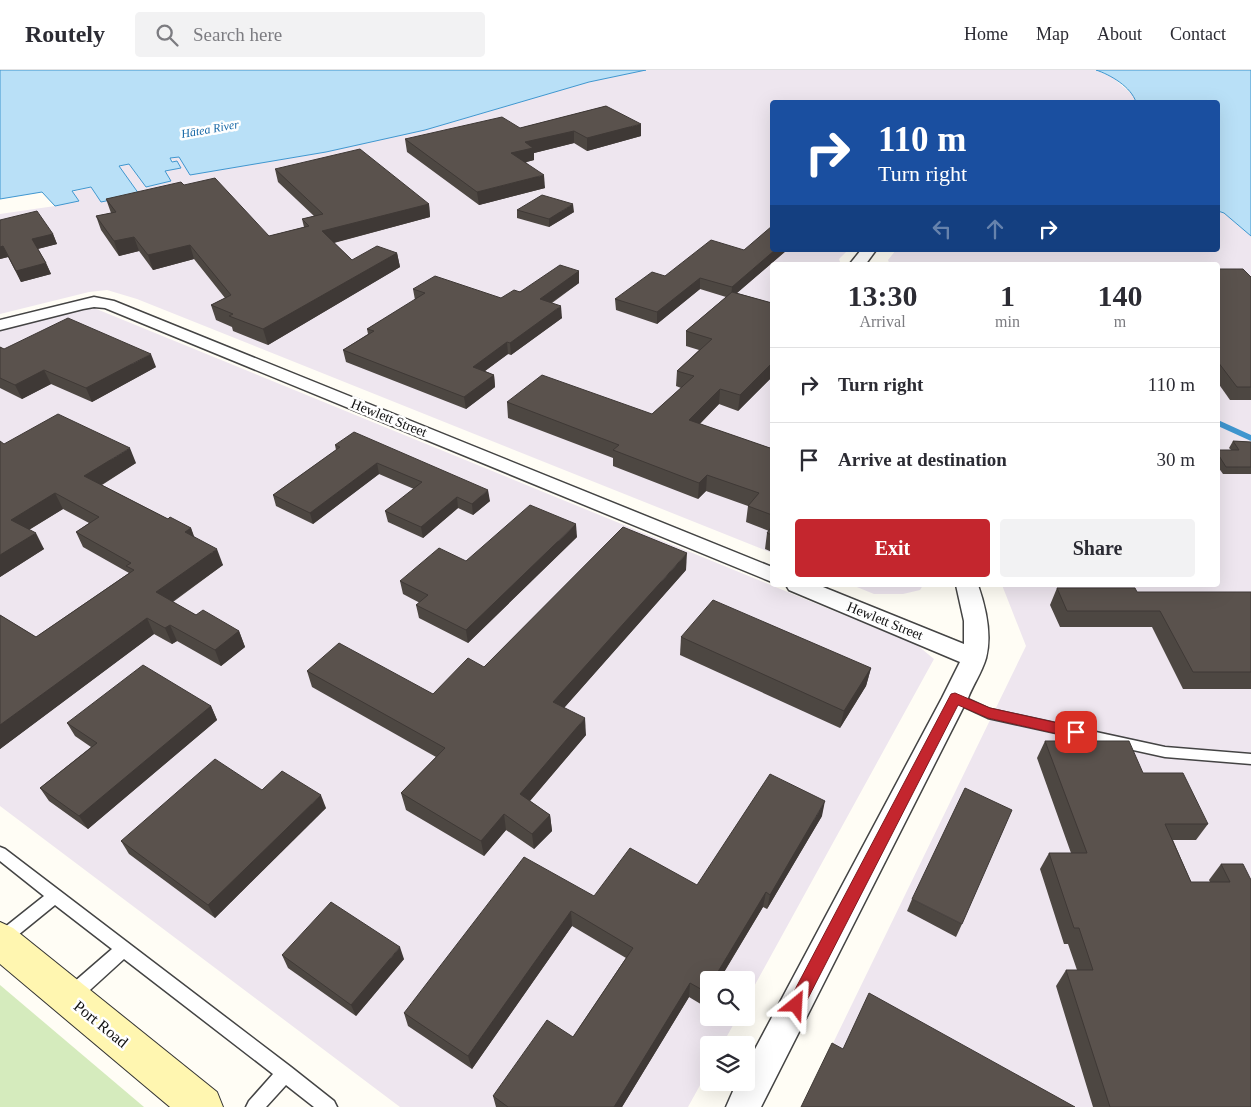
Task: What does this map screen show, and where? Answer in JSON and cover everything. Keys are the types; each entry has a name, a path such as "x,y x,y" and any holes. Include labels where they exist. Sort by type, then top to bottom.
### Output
{"main road":[{"name":"Port Road","path":"0,940 202,1107"}],"street":[{"path":"859,262 867,252"},
{"name":"Hewlett Street","path":"0,325 83,304 94,302 108,304 770,574"},
{"name":"Hewlett Street","path":"802,587 974,658"},
{"path":"743,1107 974,658 977,635 967,587"}],"lane":[{"path":"955,698 988,713 1165,752 1251,759"},
{"path":"0,853 328,1107"},
{"path":"0,940 55,896"},
{"path":"70,998 124,949"},
{"path":"255,1107 285,1073"}],"shaded area":[{"path":"646,70 1096,70 1112,77 1134,96 1135,100 770,100 770,252 846,252 839,259 840,262 770,262 770,552 137,299 107,290 89,292 0,314 0,214 55,206 79,200 72,192 92,187 96,196 139,193 118,166 129,164 147,187 171,181 164,171 181,168 170,158 178,157 238,165 326,152 425,130 589,82"},
{"path":"1220,212 1251,236 1251,1107 802,1107 1026,646 1003,587 1220,587 1220,262 889,262 888,260 894,252 1220,252"},
{"path":"80,308 94,308 770,585 770,587 775,587 917,645 934,659 755,985 755,971 700,971 700,1026 733,1026 727,1036 700,1036 700,1085 688,1107 400,1107 0,806 0,331"},
{"path":"857,587 922,587 920,590 903,594 874,594"}],"green space":[{"path":"0,985 144,1107 0,1107"}],"water":[{"name":"Hātea River","path":"0,70 646,70 589,82 425,130 326,152 190,175 179,157 170,158 172,162 177,161 181,168 165,171 171,181 146,187 129,164 119,166 139,194 101,202 91,187 72,191 79,201 55,206 42,192 0,199"},
{"path":"1096,70 1251,70 1251,236 1220,212 1220,100 1135,100 1130,91 1108,75"}],"building":[{"path":"606,106 641,124 587,138 574,131 525,142 533,148 511,153 544,175 477,192 405,139 502,117 520,128"},
{"path":"360,149 429,204 322,231 352,260 377,246 397,253 263,329 229,316 233,314 211,305 231,295 190,245 148,255 134,237 114,241 96,216 116,212 106,199 181,182 184,185 215,178 269,236 309,226 302,219 323,214 275,169"},
{"path":"542,195 573,204 549,219 517,210"},
{"path":"37,211 53,234 32,239 46,263 16,271 3,246 0,247 0,220"},
{"path":"770,228 770,252 773,252 732,287 700,278 657,312 615,299 652,272 665,276 711,240 744,250"},
{"path":"560,265 579,271 540,299 561,306 473,367 494,375 464,397 343,350 374,331 367,329 425,293 413,289 435,276 501,298 514,290 520,292"},
{"path":"1220,269 1243,269 1251,277 1251,387 1237,387 1220,365"},
{"path":"732,292 770,302 770,365 740,395 720,389 689,420 770,448 770,514 748,506 759,493 707,475 699,483 613,450 619,445 507,402 542,375 652,414 694,376 677,371 712,339 686,331"},
{"path":"68,318 151,354 86,388 44,370 15,385 0,378 0,347 4,349"},
{"path":"58,414 130,448 84,476 168,519 170,517 191,528 185,532 217,549 156,592 196,615 203,610 239,631 215,650 170,625 165,628 147,618 0,725 0,615 36,637 134,570 126,566 131,563 76,532 99,517 55,493 11,520 36,533 0,555 0,441 4,444"},
{"path":"354,432 488,490 472,504 457,497 421,527 385,511 422,482 377,463 310,513 273,495 340,447 335,445"},
{"path":"1233,441 1251,442 1251,467 1226,467 1220,457 1220,450 1239,450"},
{"path":"530,505 576,524 466,630 416,605 428,595 400,581 439,548 466,561"},
{"path":"623,527 687,553 553,702 585,718 520,794 550,815 532,834 504,814 481,841 401,793 445,748 307,671 339,643 433,694 468,658 484,667"},
{"path":"1057,588 1135,588 1137,592 1251,592 1251,672 1193,672 1160,611 1067,611"},
{"path":"713,600 871,668 844,711 681,637"},
{"path":"143,665 211,706 79,816 40,788 97,743 67,723"},
{"path":"1045,741 1129,741 1143,773 1183,773 1208,824 1165,824 1191,882 1230,882 1221,864 1243,864 1251,880 1251,1107 1110,1107 1066,970 1093,970 1079,928 1074,928 1049,853 1087,853"},
{"path":"215,759 262,790 282,771 321,795 208,905 121,841"},
{"path":"770,774 825,801 770,895 766,892 718,971 700,971 700,989 690,983 614,1107 508,1107 493,1096 547,1020 573,1037 633,948 571,911 468,1056 404,1013 524,857 594,896 630,848 697,885"},
{"path":"965,788 1012,810 962,924 912,899"},
{"path":"331,902 400,947 351,1005 282,955"},
{"path":"869,993 1075,1107 801,1107 832,1043 843,1049"}],"waterway":[{"path":"1220,424 1251,438"}],"route":[{"path":"796,1005 955,698 988,713 1076,732"}]}
